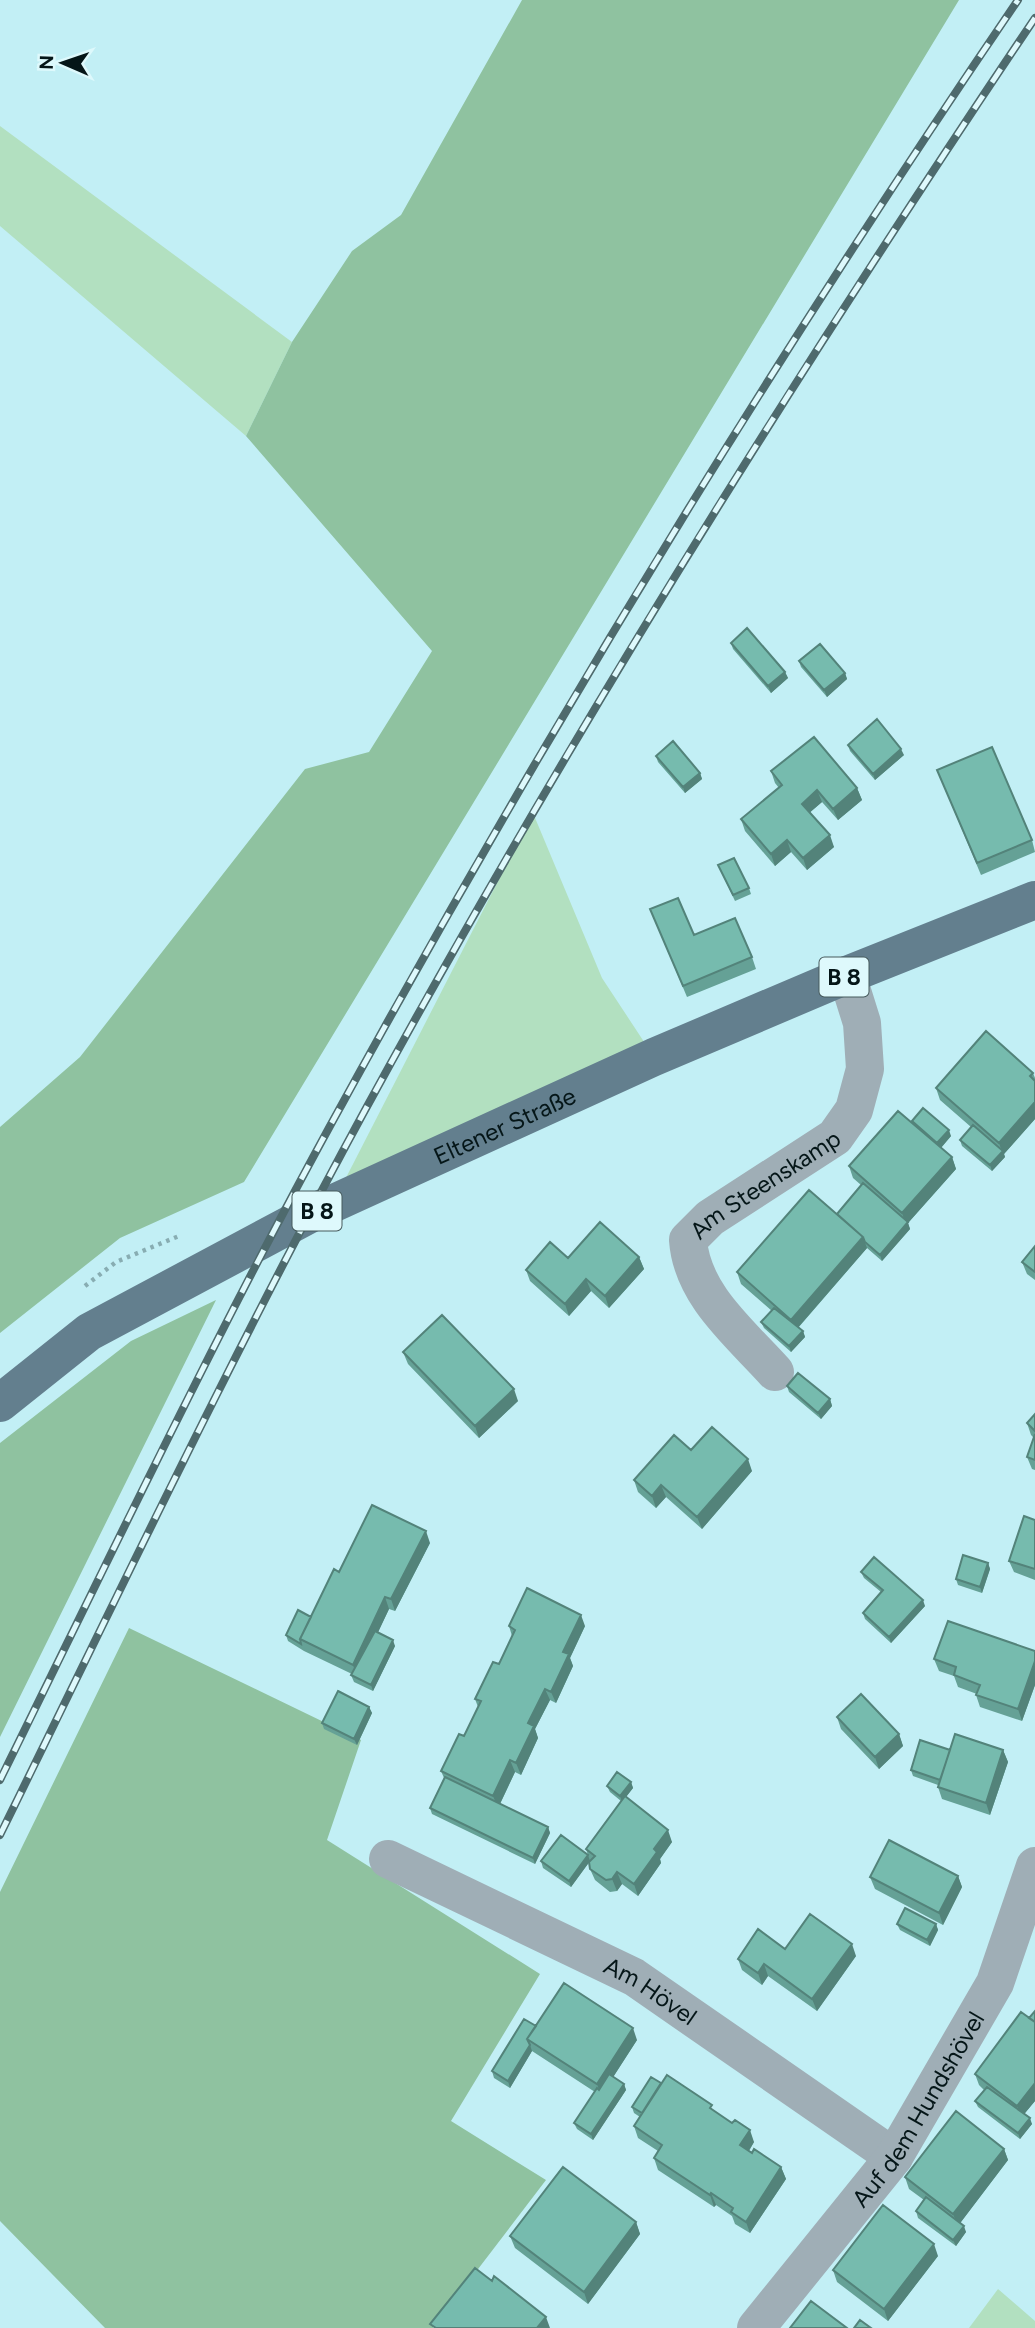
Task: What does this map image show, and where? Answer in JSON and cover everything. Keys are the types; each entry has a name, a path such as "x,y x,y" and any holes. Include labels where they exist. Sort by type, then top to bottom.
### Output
{"main road":[{"name":"Eltener Straße","path":"0,1403 89,1332 310,1214 654,1057 1035,900"}],"street":[{"name":"Am Steenskamp","path":"775,1371 706,1296 690,1260 688,1241 710,1218 835,1137 854,1110 865,1069 862,1023 848,975"},
{"name":"Am Hövel","path":"388,1859 634,1977 894,2157"},
{"name":"Auf dem Hundshövel","path":"756,2328 894,2157 995,1983 1035,1867"}],"green space":[{"path":"522,0 959,0 244,1182 120,1238 0,1333 0,1127 80,1057 305,769 369,752 432,651 246,436 292,342 352,251 401,215"},
{"path":"0,126 292,342 246,436 0,226"},
{"path":"533,813 602,978 654,1057 332,1205"},
{"path":"216,1300 0,1737 0,1443 131,1341"},
{"path":"129,1628 361,1740 327,1840 540,1974 451,2121 546,2180 433,2328 105,2328 0,2221 0,1892"},
{"path":"998,2289 1035,2321 1035,2328 969,2328"}],"building":[{"path":"747,628 785,672 768,686 731,643"},
{"path":"820,644 845,673 824,690 799,661"},
{"path":"877,719 901,749 873,774 848,745"},
{"path":"814,737 857,788 833,809 817,790 802,804 830,835 803,858 787,840 771,854 741,819 782,785 771,771"},
{"path":"673,741 700,773 683,787 656,756"},
{"path":"992,747 1032,840 977,863 937,770"},
{"path":"734,858 749,888 733,895 718,865"},
{"path":"678,898 694,935 735,918 752,957 683,986 650,909"},
{"path":"986,1031 1033,1073 1030,1076 1035,1081 1035,1102 999,1143 936,1088"},
{"path":"923,1108 949,1130 937,1143 912,1121"},
{"path":"898,1111 952,1157 902,1213 849,1166"},
{"path":"973,1125 1003,1151 990,1165 960,1140"},
{"path":"863,1183 908,1222 880,1255 837,1214"},
{"path":"809,1190 863,1237 791,1320 737,1272"},
{"path":"600,1222 639,1257 605,1296 586,1279 565,1304 526,1270 550,1242 568,1258"},
{"path":"1035,1246 1035,1272 1022,1262"},
{"path":"774,1308 803,1331 789,1346 761,1322"},
{"path":"442,1315 514,1389 475,1426 403,1352"},
{"path":"798,1373 830,1399 818,1413 787,1386"},
{"path":"1035,1414 1035,1431 1027,1423"},
{"path":"712,1427 748,1459 697,1517 661,1485 652,1496 634,1480 674,1435 691,1450"},
{"path":"1035,1434 1035,1460 1027,1457"},
{"path":"372,1505 426,1531 391,1599 385,1597 353,1665 300,1639 334,1569 339,1572"},
{"path":"1024,1516 1035,1520 1035,1569 1009,1561"},
{"path":"963,1555 988,1563 980,1587 956,1579"},
{"path":"874,1557 923,1600 889,1637 863,1613 883,1590 861,1572"},
{"path":"527,1588 581,1615 563,1652 569,1654 551,1692 545,1689 528,1723 534,1726 516,1763 510,1760 493,1796 441,1771 459,1734 464,1736 481,1701 475,1699 493,1662 499,1664 515,1630 509,1626"},
{"path":"298,1610 311,1617 300,1639 301,1644 286,1635"},
{"path":"948,1621 1035,1651 1035,1661 1018,1709 976,1695 980,1685 954,1675 956,1667 934,1659"},
{"path":"375,1631 393,1640 371,1685 351,1675"},
{"path":"338,1691 369,1707 354,1739 322,1723"},
{"path":"861,1694 899,1734 875,1757 837,1717"},
{"path":"955,1734 1003,1750 986,1803 938,1787"},
{"path":"920,1740 950,1750 940,1780 911,1770"},
{"path":"617,1772 631,1782 620,1796 607,1786"},
{"path":"445,1777 548,1827 533,1858 430,1808"},
{"path":"625,1796 668,1830 654,1849 657,1852 634,1884 617,1872 612,1879 606,1880 590,1869 589,1862 595,1856 586,1849"},
{"path":"561,1835 588,1855 569,1881 541,1861"},
{"path":"889,1840 958,1876 939,1913 870,1877"},
{"path":"905,1908 936,1924 927,1940 897,1924"},
{"path":"810,1914 852,1944 812,1999 764,1964 758,1973 738,1959 758,1929 785,1949"},
{"path":"564,1983 633,2028 597,2084 527,2039"},
{"path":"1035,2011 1035,2022 1029,2018"},
{"path":"1021,2012 1035,2022 1035,2083 1017,2106 975,2074"},
{"path":"524,2019 536,2026 527,2039 530,2045 508,2081 492,2071"},
{"path":"609,2074 624,2084 591,2134 574,2123"},
{"path":"667,2075 712,2105 710,2108 732,2123 735,2120 750,2130 740,2145 752,2153 754,2149 781,2167 746,2222 731,2212 733,2208 654,2158 662,2145 634,2126"},
{"path":"651,2077 661,2083 642,2113 632,2107"},
{"path":"987,2087 1030,2118 1018,2133 975,2101"},
{"path":"956,2111 1004,2149 953,2214 905,2177"},
{"path":"563,2167 636,2222 584,2292 510,2236"},
{"path":"926,2197 964,2226 953,2240 916,2211"},
{"path":"883,2205 934,2244 884,2309 833,2270"},
{"path":"475,2268 492,2281 494,2276 546,2317 537,2328 436,2328 430,2324"},
{"path":"811,2301 847,2328 790,2328"},
{"path":"860,2320 871,2328 854,2328"}],"railway":[{"path":"0,1780 244,1288 330,1126 492,838 747,414 1018,0"},
{"path":"0,1835 269,1291 442,972 603,694 687,557 858,286 1035,18"}]}
